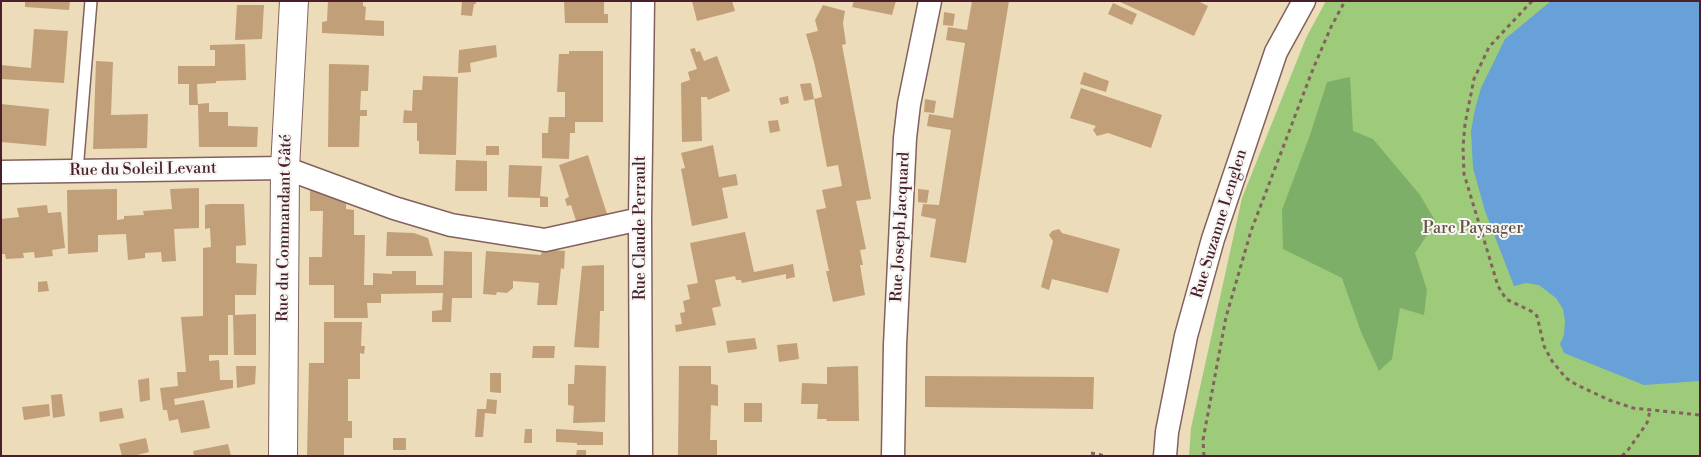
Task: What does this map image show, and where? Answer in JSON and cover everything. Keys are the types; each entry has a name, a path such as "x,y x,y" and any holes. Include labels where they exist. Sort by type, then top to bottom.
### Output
{"street":[{"name":"Rue du Commandant Gâté","path":"283,456 285,168 294,1"},
{"name":"Rue Claude Perrault","path":"641,456 640,219 643,1"},
{"name":"Rue Joseph Jacquard","path":"894,456 895,345 905,138 909,104 930,1"},
{"name":"Rue Suzanne Lenglen","path":"1165,456 1166,432 1186,336 1213,239 1276,52 1304,1"},
{"name":"Rue du Soleil Levant","path":"1,172 285,168"},
{"path":"285,168 394,208 451,225 545,240 640,219"}],"lane":[{"path":"77,171 91,1"}],"path":[{"path":"1204,456 1203,440 1226,317 1251,231 1313,69 1330,27 1344,1"},
{"path":"1532,1 1489,47 1474,80 1468,102 1463,147 1464,174 1498,286 1506,299 1537,316 1544,346 1552,361 1558,370 1577,385 1609,400 1633,408 1700,415"},
{"path":"1622,456 1647,423 1650,411"},
{"path":"1091,453 1106,456"}],"green space":[{"name":"Parc Paysager","path":"1326,1 1700,1 1700,456 1189,456 1191,428 1242,198 1306,38"},
{"path":"1350,77 1353,131 1373,139 1420,195 1436,222 1415,253 1427,290 1424,315 1400,308 1392,359 1379,371 1361,332 1342,278 1283,249 1282,210 1310,135 1327,82"}],"water":[{"path":"1551,1 1700,1 1700,381 1644,385 1564,353 1560,344 1564,335 1565,321 1563,309 1556,298 1539,285 1526,283 1514,286 1485,211 1473,168 1471,131 1481,88 1505,39"}],"building":[{"path":"25,1 70,1 69,10 25,7"},
{"path":"328,1 363,1 363,6 366,7 365,20 384,21 384,36 322,33 322,22 327,21"},
{"path":"462,1 476,1 472,16 461,15"},
{"path":"564,1 604,1 604,14 608,14 608,23 565,23"},
{"path":"692,1 732,1 735,11 697,21"},
{"path":"854,1 896,1 892,15 852,7"},
{"path":"972,1 1009,1 966,263 930,257 936,219 921,216 923,204 939,205 951,130 927,126 929,114 953,118 965,43 946,40 948,27 967,30"},
{"path":"1118,1 1198,1 1208,6 1194,36"},
{"path":"1113,3 1137,14 1132,25 1108,14"},
{"path":"237,5 264,5 262,39 235,40"},
{"path":"823,5 845,11 843,23 846,44 842,45 871,199 856,201 866,249 860,250 863,265 860,265 865,295 833,302 826,271 829,271 816,210 826,208 822,190 842,186 838,165 827,167 814,99 822,97 806,34 818,31 815,20"},
{"path":"944,12 955,14 953,26 943,25"},
{"path":"34,29 68,31 64,83 1,79 1,65 31,68"},
{"path":"245,44 246,80 197,84 198,105 189,105 189,84 178,84 178,66 215,66 215,50 210,50 210,45"},
{"path":"496,45 497,57 470,63 471,72 458,73 459,50"},
{"path":"695,48 696,52 700,51 704,61 717,56 730,91 708,100 707,97 701,97 702,141 682,142 681,83 690,80 688,72 697,69 690,49"},
{"path":"569,51 603,51 603,122 575,122 575,133 570,133 569,159 542,158 542,133 548,133 549,117 565,117 565,92 557,92 559,54 569,54"},
{"path":"96,61 113,62 111,115 148,114 147,148 93,149"},
{"path":"329,64 369,65 368,91 361,91 360,110 367,110 367,116 360,116 359,147 328,147"},
{"path":"1084,72 1109,81 1106,92 1080,84"},
{"path":"423,76 458,77 456,155 419,154 417,123 403,123 404,110 412,111 413,90 422,90"},
{"path":"811,83 814,99 804,101 800,84"},
{"path":"1081,88 1162,115 1151,148 1108,133 1097,136 1093,130 1096,126 1070,118"},
{"path":"788,96 789,103 781,105 779,98"},
{"path":"925,99 936,101 934,113 924,112"},
{"path":"209,103 209,112 228,112 228,126 258,127 257,147 199,147 198,104"},
{"path":"1,104 49,109 46,146 1,142"},
{"path":"778,120 780,131 770,133 768,121"},
{"path":"713,145 719,177 736,174 738,185 722,188 728,218 692,226 681,169 685,168 681,153"},
{"path":"486,146 499,146 499,155 486,155"},
{"path":"588,155 608,217 578,227 571,205 567,206 565,199 569,197 559,165"},
{"path":"456,160 487,161 487,191 455,191"},
{"path":"509,165 542,166 540,196 548,197 548,207 540,207 540,198 508,197"},
{"path":"199,188 199,228 174,229 176,261 162,262 161,252 145,253 145,258 128,260 126,234 98,235 98,252 68,254 67,190 117,189 117,220 124,219 124,216 144,215 143,211 172,209 170,189"},
{"path":"310,188 346,201 346,209 354,210 354,235 365,235 364,285 373,285 373,273 392,274 392,271 416,271 416,285 443,285 444,251 472,252 472,298 452,298 451,322 432,322 432,311 442,310 443,293 381,294 381,303 367,303 368,318 334,318 334,285 309,285 309,257 322,257 323,211 310,211"},
{"path":"918,189 929,190 927,203 918,202"},
{"path":"244,204 246,245 236,246 236,263 257,264 256,295 235,295 235,315 256,314 256,355 234,355 233,315 228,315 228,355 209,355 209,361 219,360 220,380 233,380 233,388 174,399 175,405 204,400 210,428 181,433 178,419 169,421 167,410 163,410 160,388 178,386 177,372 186,372 181,317 203,316 203,248 211,247 210,228 205,229 205,205"},
{"path":"47,205 48,213 61,212 65,248 52,250 53,256 35,258 34,252 23,253 24,258 6,259 5,254 1,254 1,219 19,217 17,208"},
{"path":"1059,229 1062,233 1120,249 1108,293 1052,279 1049,290 1041,287 1053,241 1049,235 1052,231"},
{"path":"387,232 414,233 428,238 433,256 386,256"},
{"path":"745,232 754,272 793,264 795,277 786,279 786,274 742,283 741,280 736,280 735,276 715,280 721,306 712,308 716,325 676,332 675,325 682,324 680,313 685,312 683,301 690,299 687,285 698,283 690,243"},
{"path":"542,249 565,251 564,269 561,268 557,305 537,305 539,283 513,281 513,288 507,293 497,292 496,295 483,294 486,251 541,255"},
{"path":"604,265 604,311 600,311 599,348 574,347 582,266"},
{"path":"47,281 49,291 38,292 38,282"},
{"path":"324,322 362,322 361,346 365,346 364,354 360,353 360,379 348,379 348,421 352,421 352,438 344,438 344,456 307,456 309,363 324,363"},
{"path":"755,338 757,349 728,353 726,341"},
{"path":"797,343 799,359 779,362 777,345"},
{"path":"533,346 555,346 554,358 532,358"},
{"path":"575,365 606,366 605,422 573,423 574,406 568,405 568,384 574,384"},
{"path":"236,366 256,366 255,384 237,388"},
{"path":"679,366 711,366 711,384 718,385 718,406 711,405 710,440 717,440 717,456 678,456"},
{"path":"858,366 859,421 826,421 827,419 817,419 818,404 801,404 802,383 827,384 827,367"},
{"path":"490,373 501,373 501,393 490,392"},
{"path":"925,376 1094,377 1093,409 925,407"},
{"path":"149,378 150,400 140,402 138,380"},
{"path":"62,394 65,416 53,418 51,395"},
{"path":"487,399 497,400 496,414 485,413 483,437 475,437 477,409 486,409"},
{"path":"744,403 762,403 762,422 744,422"},
{"path":"49,404 50,416 24,420 22,407"},
{"path":"122,408 124,418 100,422 99,412"},
{"path":"525,429 532,429 532,443 524,443"},
{"path":"556,429 603,432 603,445 577,445 577,443 556,442"},
{"path":"146,438 149,452 133,456 122,456 119,444"},
{"path":"393,438 406,438 406,450 393,450"},
{"path":"228,444 231,456 194,456 193,451"},
{"path":"577,450 586,450 586,456 576,456"}]}
